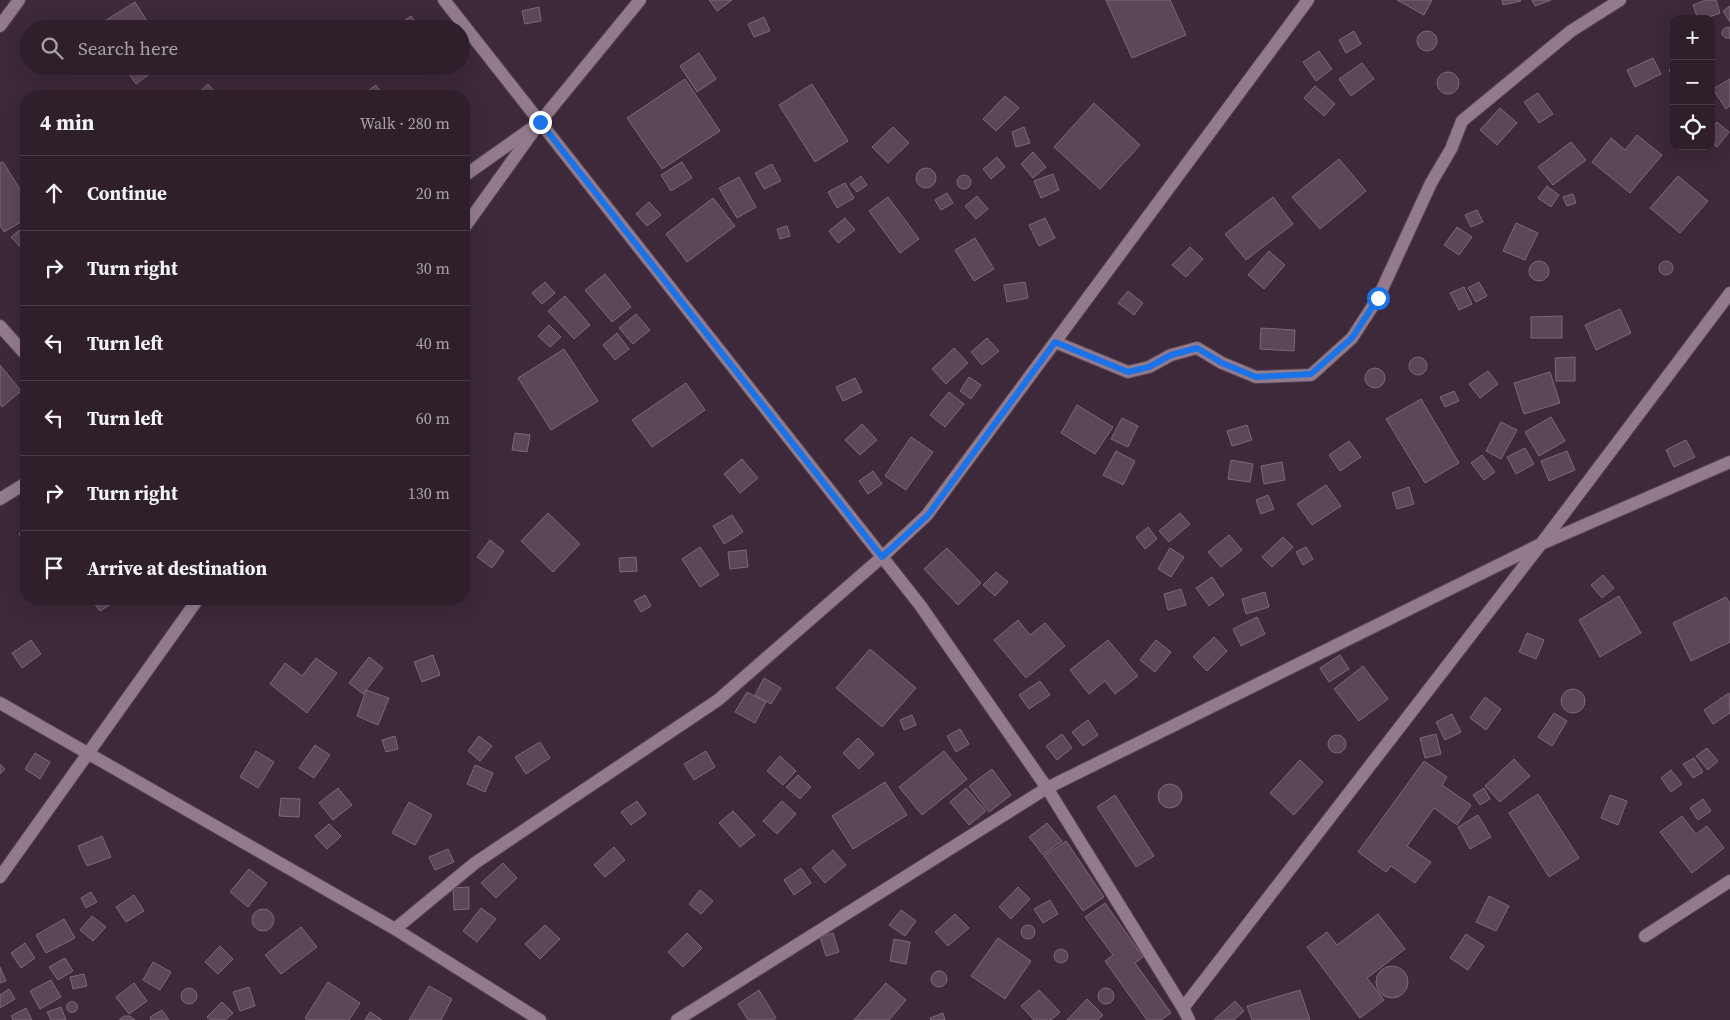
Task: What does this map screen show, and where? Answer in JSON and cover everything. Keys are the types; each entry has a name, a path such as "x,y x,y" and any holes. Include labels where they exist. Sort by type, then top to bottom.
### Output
{"street":[{"path":"0,26 18,0"},
{"path":"444,0 460,20"},
{"path":"470,220 540,122 640,0"},
{"path":"395,929 475,863 718,700 928,515 1308,0"},
{"path":"1055,342 1128,372 1149,367 1171,355 1197,348 1222,363 1256,377 1311,374 1352,338 1378,298 1431,183 1451,149 1462,121 1571,32 1620,0"},
{"path":"470,33 920,605 1047,788 1186,1014 1730,293"},
{"path":"470,172 540,122"},
{"path":"0,326 20,348"},
{"path":"677,1020 1047,788 1540,544 1730,462"},
{"path":"0,500 20,487"},
{"path":"0,877 194,605"},
{"path":"0,702 395,929 540,1020"},
{"path":"1645,936 1730,881"}],"building":[{"path":"709,0 732,0 717,11"},
{"path":"1106,0 1170,0 1186,35 1132,58"},
{"path":"1397,0 1432,0 1424,15"},
{"path":"1502,0 1520,0 1521,1 1503,5"},
{"path":"1532,0 1551,0 1535,6"},
{"path":"1706,0 1716,0 1720,13 1715,15 1697,15 1693,5"},
{"path":"135,2 146,20 106,20"},
{"path":"1730,6 1730,22 1723,11"},
{"path":"539,7 541,21 525,24 522,11"},
{"path":"411,16 414,20 405,20"},
{"path":"764,17 770,31 754,37 748,24"},
{"path":"1729,27 1730,38 1726,38 1722,35 1722,31"},
{"path":"1354,31 1361,44 1346,53 1339,40"},
{"path":"1427,31 1434,34 1437,41 1434,48 1427,51 1420,48 1417,41 1420,34"},
{"path":"1319,51 1332,69 1316,81 1303,62"},
{"path":"699,53 716,79 697,92 680,66"},
{"path":"1653,58 1661,74 1635,87 1627,70"},
{"path":"1362,63 1374,79 1351,96 1339,79"},
{"path":"1448,72 1456,75 1459,83 1456,91 1448,94 1440,91 1437,83 1440,75"},
{"path":"130,75 148,75 136,84"},
{"path":"685,79 720,131 662,169 627,118"},
{"path":"1730,79 1730,106 1726,109 1715,92 1715,88"},
{"path":"208,84 214,90 202,90"},
{"path":"812,84 848,141 815,162 779,105"},
{"path":"376,85 380,90 369,90"},
{"path":"1315,86 1335,104 1324,116 1304,98"},
{"path":"1538,93 1553,114 1539,123 1524,102"},
{"path":"1005,96 1019,108 996,131 983,119"},
{"path":"1094,103 1140,145 1100,189 1054,147"},
{"path":"1500,108 1517,123 1497,145 1480,130"},
{"path":"1717,122 1729,132 1717,147 1715,145 1715,124"},
{"path":"893,127 909,143 888,163 872,147"},
{"path":"1024,127 1030,143 1016,147 1012,132"},
{"path":"1637,135 1662,155 1630,193 1592,162 1611,138 1625,150"},
{"path":"1571,142 1586,160 1553,185 1538,167"},
{"path":"1033,152 1046,167 1033,178 1021,164"},
{"path":"997,157 1005,167 991,179 983,169"},
{"path":"1339,159 1366,191 1320,229 1292,197"},
{"path":"3,162 20,189 20,223 4,232 0,225 0,163"},
{"path":"682,162 692,178 671,191 661,175"},
{"path":"772,164 781,181 764,189 755,173"},
{"path":"926,168 933,171 936,178 933,185 926,188 919,185 916,178 919,171"},
{"path":"1053,174 1059,190 1041,198 1034,181"},
{"path":"961,175 967,175 971,182 967,189 961,189 957,185 957,179"},
{"path":"861,176 867,185 857,192 850,184"},
{"path":"1678,176 1708,201 1680,233 1650,208"},
{"path":"739,177 756,207 737,218 719,188"},
{"path":"845,183 854,198 837,208 828,192"},
{"path":"1547,186 1559,195 1551,207 1538,198"},
{"path":"947,193 953,203 941,210 935,200"},
{"path":"1573,194 1576,203 1567,206 1563,197"},
{"path":"977,196 988,209 976,219 965,206"},
{"path":"888,197 919,239 900,253 869,211"},
{"path":"1273,197 1293,224 1246,260 1225,234"},
{"path":"713,198 735,226 687,262 666,234"},
{"path":"649,202 661,215 647,226 636,214"},
{"path":"1477,210 1483,222 1471,227 1465,215"},
{"path":"845,218 855,230 838,243 829,231"},
{"path":"1045,218 1055,238 1039,246 1029,225"},
{"path":"1516,223 1538,233 1525,260 1503,251"},
{"path":"787,226 790,236 780,239 777,229"},
{"path":"1457,227 1472,237 1459,255 1444,245"},
{"path":"20,230 20,247 11,237"},
{"path":"975,238 994,269 974,281 955,250"},
{"path":"1190,247 1203,259 1186,277 1172,265"},
{"path":"1269,251 1285,265 1264,289 1248,275"},
{"path":"1539,261 1546,264 1549,271 1546,278 1539,281 1532,278 1529,271 1532,264"},
{"path":"1666,261 1671,263 1673,268 1671,273 1666,275 1661,273 1659,268 1661,263"},
{"path":"605,274 631,307 612,322 585,290"},
{"path":"545,282 555,293 542,304 532,293"},
{"path":"1025,282 1028,298 1007,302 1004,285"},
{"path":"1479,282 1487,296 1476,302 1468,288"},
{"path":"1464,287 1472,304 1459,310 1450,293"},
{"path":"1128,291 1143,303 1134,315 1118,303"},
{"path":"565,296 590,325 574,339 548,311"},
{"path":"1620,309 1631,333 1596,350 1585,325"},
{"path":"636,314 650,330 633,344 619,328"},
{"path":"1562,316 1562,338 1531,338 1531,317"},
{"path":"549,325 561,337 550,347 538,336"},
{"path":"1261,328 1295,330 1294,351 1260,349"},
{"path":"617,333 629,349 615,360 603,345"},
{"path":"987,338 999,351 982,365 971,352"},
{"path":"954,348 968,363 946,384 932,369"},
{"path":"564,349 598,401 551,430 518,378"},
{"path":"1418,357 1424,360 1427,366 1424,372 1418,375 1412,372 1409,366 1412,360"},
{"path":"1575,357 1575,381 1556,381 1555,358"},
{"path":"0,365 20,392 2,407 0,404"},
{"path":"1375,368 1382,371 1385,378 1382,385 1375,388 1368,385 1365,378 1368,371"},
{"path":"1488,371 1498,384 1480,398 1469,384"},
{"path":"1550,372 1560,403 1524,414 1514,383"},
{"path":"969,377 981,385 971,399 960,391"},
{"path":"855,378 862,392 843,401 836,387"},
{"path":"686,383 705,410 652,447 632,420"},
{"path":"1454,391 1459,401 1445,407 1440,397"},
{"path":"949,392 964,404 945,427 930,415"},
{"path":"1421,399 1459,463 1425,483 1386,419"},
{"path":"1077,405 1113,427 1095,454 1061,433"},
{"path":"1551,417 1565,441 1539,456 1525,432"},
{"path":"1122,418 1138,426 1128,447 1111,439"},
{"path":"1501,422 1517,430 1501,459 1486,451"},
{"path":"862,424 877,440 860,455 845,440"},
{"path":"1247,425 1252,440 1232,446 1227,431"},
{"path":"515,433 530,435 527,452 512,450"},
{"path":"911,437 933,452 906,490 885,476"},
{"path":"1686,440 1695,457 1674,467 1666,450"},
{"path":"1349,441 1361,457 1340,471 1329,455"},
{"path":"1525,448 1534,464 1516,474 1507,457"},
{"path":"1116,451 1135,461 1123,485 1103,475"},
{"path":"1567,451 1575,470 1549,481 1541,461"},
{"path":"1482,455 1495,472 1484,480 1471,463"},
{"path":"742,459 758,478 740,493 724,474"},
{"path":"1231,460 1253,464 1250,482 1228,479"},
{"path":"1282,462 1285,480 1264,484 1261,466"},
{"path":"873,471 882,484 868,494 859,481"},
{"path":"1326,485 1341,506 1312,525 1297,504"},
{"path":"1409,487 1414,504 1397,509 1392,493"},
{"path":"1268,495 1274,509 1261,514 1256,500"},
{"path":"548,513 580,544 553,572 521,541"},
{"path":"1180,513 1190,524 1169,542 1159,531"},
{"path":"732,515 743,532 724,544 713,526"},
{"path":"1148,527 1157,539 1145,549 1136,537"},
{"path":"1229,535 1242,550 1221,567 1208,552"},
{"path":"1283,537 1293,547 1272,567 1262,557"},
{"path":"490,540 504,551 492,568 477,557"},
{"path":"700,547 719,575 700,587 682,559"},
{"path":"1306,547 1313,559 1303,565 1296,552"},
{"path":"947,548 981,583 958,605 924,569"},
{"path":"1170,548 1184,557 1171,577 1158,569"},
{"path":"746,550 748,567 730,569 728,552"},
{"path":"636,557 637,571 620,572 619,558"},
{"path":"996,572 1008,582 995,596 983,585"},
{"path":"1603,575 1614,588 1602,598 1591,585"},
{"path":"1212,577 1224,595 1209,606 1196,588"},
{"path":"1181,589 1186,605 1168,610 1164,594"},
{"path":"1265,592 1269,607 1246,614 1242,599"},
{"path":"645,595 651,606 641,612 634,601"},
{"path":"1619,596 1641,633 1600,657 1579,620"},
{"path":"1726,597 1730,604 1730,642 1691,661 1673,623"},
{"path":"96,605 110,605 100,611"},
{"path":"1257,617 1265,634 1241,646 1233,629"},
{"path":"1018,620 1030,635 1045,623 1065,646 1026,678 994,640"},
{"path":"1527,633 1544,640 1536,659 1519,652"},
{"path":"1214,637 1227,651 1207,671 1193,657"},
{"path":"31,640 41,654 22,668 12,653"},
{"path":"1108,640 1138,676 1115,694 1105,681 1089,694 1070,670"},
{"path":"1156,640 1171,652 1155,672 1140,660"},
{"path":"870,649 916,688 882,727 836,688"},
{"path":"433,655 440,675 422,682 414,662"},
{"path":"1340,655 1349,669 1329,682 1320,668"},
{"path":"369,657 383,668 363,694 349,683"},
{"path":"316,658 337,673 307,713 270,684 285,663 302,676"},
{"path":"1363,666 1388,699 1359,721 1334,689"},
{"path":"764,678 781,688 771,704 755,695"},
{"path":"1040,681 1050,695 1029,709 1019,695"},
{"path":"1573,689 1581,693 1585,701 1581,709 1573,713 1565,709 1561,701 1565,693"},
{"path":"366,690 389,698 378,725 357,716"},
{"path":"747,692 766,702 755,723 735,712"},
{"path":"1729,693 1730,713 1713,724 1704,710"},
{"path":"1485,697 1501,709 1486,730 1470,718"},
{"path":"1554,713 1567,721 1552,746 1538,737"},
{"path":"1452,714 1461,732 1445,740 1436,722"},
{"path":"912,715 916,725 904,730 900,720"},
{"path":"1088,720 1098,735 1083,746 1072,732"},
{"path":"960,729 969,744 956,752 947,736"},
{"path":"1062,734 1072,748 1057,760 1046,746"},
{"path":"1436,734 1441,754 1425,758 1420,738"},
{"path":"1333,735 1341,735 1346,740 1344,751 1333,753 1328,748 1328,740"},
{"path":"395,736 398,749 386,752 382,740"},
{"path":"479,736 492,746 480,761 468,751"},
{"path":"858,738 874,754 859,769 843,753"},
{"path":"540,742 550,758 526,774 515,757"},
{"path":"315,745 330,755 314,778 299,768"},
{"path":"1707,748 1718,761 1708,770 1696,756"},
{"path":"256,751 274,762 258,788 240,777"},
{"path":"706,751 715,767 694,780 684,764"},
{"path":"944,751 967,779 922,815 899,787"},
{"path":"35,753 50,762 40,779 25,769"},
{"path":"780,756 796,771 783,785 767,771"},
{"path":"1694,758 1703,772 1693,778 1683,764"},
{"path":"1514,759 1530,776 1500,802 1485,786"},
{"path":"1300,760 1323,782 1294,815 1270,793"},
{"path":"1424,761 1447,777 1442,785 1471,805 1457,825 1434,808 1407,846 1431,862 1415,883 1391,866 1386,872 1358,852"},
{"path":"0,764 5,769 0,774"},
{"path":"475,765 493,773 485,792 467,784"},
{"path":"992,769 1011,795 989,812 969,786"},
{"path":"1671,770 1682,784 1671,792 1661,778"},
{"path":"798,775 811,787 800,799 786,787"},
{"path":"885,782 907,815 853,849 832,816"},
{"path":"1170,784 1179,787 1182,796 1179,805 1170,808 1161,805 1158,796 1161,787"},
{"path":"338,788 352,805 333,820 319,803"},
{"path":"966,788 986,811 969,825 950,802"},
{"path":"1484,788 1490,799 1480,805 1473,795"},
{"path":"1538,794 1579,858 1549,877 1509,813"},
{"path":"1115,795 1154,856 1136,867 1097,807"},
{"path":"1610,795 1627,801 1618,825 1601,818"},
{"path":"281,798 300,799 299,817 279,816"},
{"path":"1703,799 1711,811 1698,820 1690,808"},
{"path":"637,801 646,814 631,825 621,812"},
{"path":"782,801 796,814 777,834 763,821"},
{"path":"409,802 432,815 415,845 392,833"},
{"path":"733,811 755,835 740,847 719,823"},
{"path":"1478,815 1491,837 1470,849 1458,827"},
{"path":"1682,816 1696,834 1707,826 1724,848 1692,873 1660,832"},
{"path":"1047,823 1062,841 1043,855 1029,837"},
{"path":"329,824 341,836 327,849 315,836"},
{"path":"102,836 111,857 87,866 78,846"},
{"path":"1066,841 1104,897 1083,911 1044,856"},
{"path":"614,847 625,860 605,877 594,865"},
{"path":"448,849 454,862 435,870 429,857"},
{"path":"833,850 846,865 825,883 812,868"},
{"path":"503,863 517,878 496,898 481,883"},
{"path":"801,868 811,883 794,895 784,880"},
{"path":"249,869 267,883 248,907 230,892"},
{"path":"469,887 469,909 454,910 453,888"},
{"path":"1018,887 1030,899 1011,919 999,907"},
{"path":"700,890 713,901 701,914 689,904"},
{"path":"91,892 97,902 86,908 81,898"},
{"path":"134,895 144,911 126,922 116,907"},
{"path":"1489,896 1509,906 1496,931 1476,922"},
{"path":"1050,900 1058,914 1043,923 1034,909"},
{"path":"1105,903 1143,957 1135,963 1171,1013 1161,1020 1147,1020 1105,961 1113,955 1085,917"},
{"path":"481,908 496,919 477,942 463,931"},
{"path":"263,909 271,912 274,920 271,928 263,931 255,928 252,920 255,912"},
{"path":"901,910 916,921 905,936 889,925"},
{"path":"955,914 969,928 948,946 935,932"},
{"path":"1378,914 1405,949 1367,978 1384,1000 1360,1018 1307,947 1327,932 1337,945"},
{"path":"92,916 106,927 93,941 80,930"},
{"path":"64,919 75,938 46,953 36,935"},
{"path":"545,925 560,939 540,959 525,944"},
{"path":"1025,925 1031,925 1035,932 1031,939 1025,939 1021,935 1021,929"},
{"path":"301,927 317,947 281,974 265,955"},
{"path":"687,933 702,948 683,967 668,952"},
{"path":"833,933 839,952 826,956 820,937"},
{"path":"1466,934 1484,946 1468,970 1450,958"},
{"path":"998,938 1031,961 1005,999 971,976"},
{"path":"894,939 910,942 906,964 890,961"},
{"path":"25,943 35,958 21,968 11,953"},
{"path":"220,946 233,959 218,974 205,962"},
{"path":"1061,949 1066,951 1068,956 1066,961 1061,963 1056,961 1054,956 1056,951"},
{"path":"65,958 73,971 58,980 49,967"},
{"path":"153,962 171,972 160,990 143,980"},
{"path":"1392,966 1398,967 1403,971 1407,976 1407,988 1403,993 1398,997 1392,998 1386,997 1381,993 1377,988 1376,982 1377,976 1381,971 1386,967"},
{"path":"0,967 6,981 0,983"},
{"path":"939,971 947,979 939,987 931,979"},
{"path":"84,974 87,986 73,989 70,977"},
{"path":"51,980 61,997 40,1009 30,991"},
{"path":"328,982 360,1003 349,1020 307,1020 305,1018"},
{"path":"134,983 147,1001 129,1014 116,997"},
{"path":"886,983 906,1000 889,1020 854,1020"},
{"path":"429,986 452,999 441,1020 409,1020"},
{"path":"249,987 255,1006 240,1011 233,992"},
{"path":"186,988 192,988 197,993 195,1002 186,1004 181,999 181,993"},
{"path":"1106,988 1112,990 1114,996 1112,1002 1106,1004 1100,1002 1098,996 1100,990"},
{"path":"9,989 15,999 0,1008 0,995"},
{"path":"759,990 776,1018 773,1020 748,1020 738,1004"},
{"path":"1039,990 1060,1012 1051,1020 1034,1020 1021,1006"},
{"path":"1300,990 1310,1020 1252,1020 1247,1006"},
{"path":"1087,999 1103,1015 1098,1020 1067,1020"},
{"path":"72,1001 78,1007 72,1013 66,1007"},
{"path":"1235,1001 1244,1011 1234,1020 1214,1020"},
{"path":"222,1002 233,1013 225,1020 211,1020 207,1017"},
{"path":"61,1007 66,1020 51,1020 47,1012"},
{"path":"26,1008 32,1020 13,1020 11,1016"},
{"path":"162,1010 169,1020 151,1020 150,1017"},
{"path":"370,1012 382,1020 365,1020"},
{"path":"943,1013 945,1020 931,1020 930,1018"},
{"path":"124,1016 130,1016 135,1020 119,1020"}],"route":[{"path":"540,122 882,557 928,515 1055,342 1128,372 1149,367 1171,355 1197,348 1222,363 1256,377 1311,374 1352,338 1378,298"}]}
